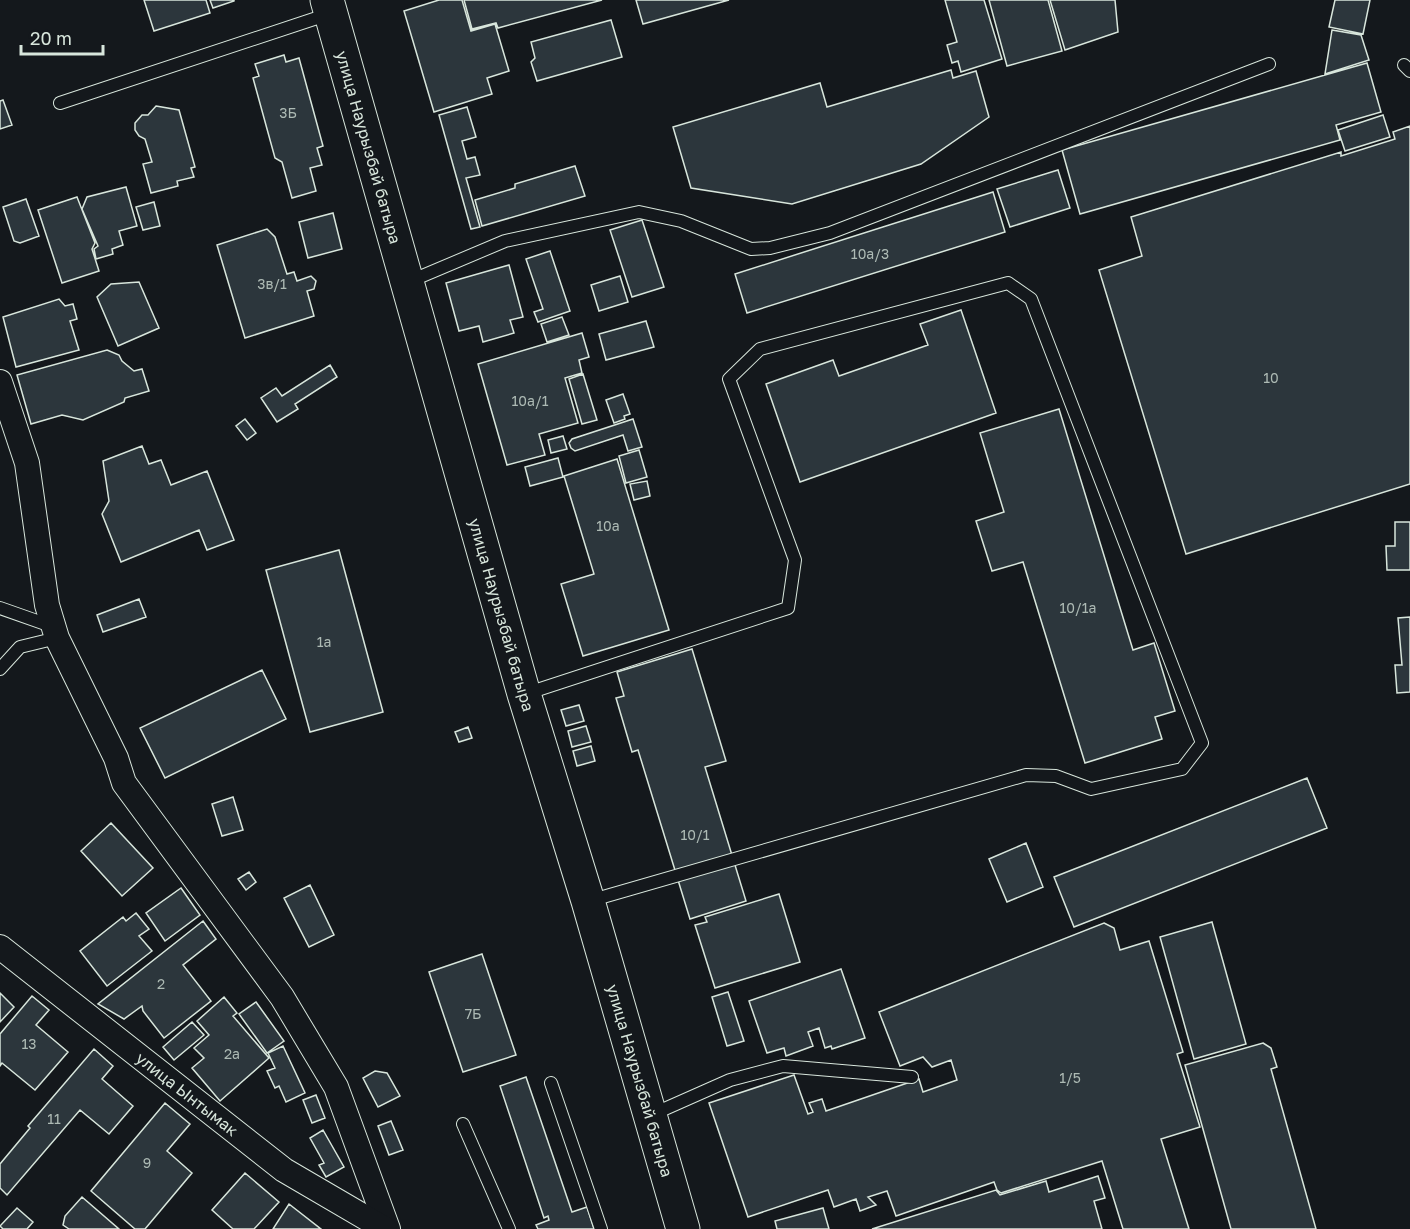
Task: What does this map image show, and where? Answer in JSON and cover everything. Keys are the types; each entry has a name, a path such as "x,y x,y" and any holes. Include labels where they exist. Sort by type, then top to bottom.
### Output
{"main road":[{"name":"улица Наурызбай батыра","path":"329,7 524,694 588,902 682,1229"}],"street":[{"path":"2,385 27,463 47,605 55,633 116,758 124,783 282,997 336,1087 386,1229"},
{"name":"улица Ынтымак","path":"0,948 284,1170 386,1229"}],"lane":[{"path":"60,103 329,7"},
{"path":"407,283 505,241 639,212 681,221 752,249 770,248 830,233 1269,64"},
{"path":"524,694 788,608 795,560 729,379 760,349 1008,283 1031,299 1202,743 1182,768 1091,789 1056,776 1026,775 588,902"},
{"path":"0,608 55,633"},
{"path":"0,669 20,647 55,633"},
{"path":"650,1115 730,1080 783,1066 912,1077"},
{"path":"551,1083 601,1229"},
{"path":"463,1124 509,1229"}],"building":[{"path":"144,0 206,0 210,13 154,31"},
{"path":"210,0 234,0 234,1 213,8"},
{"path":"439,0 462,0 471,31 495,24 509,71 487,78 492,94 434,112 404,11"},
{"path":"464,0 602,0 498,28 496,23 472,29"},
{"path":"636,0 729,0 643,24"},
{"path":"945,0 984,0 1002,59 961,72 958,61 952,63 947,45 957,42"},
{"path":"989,0 1048,0 1062,51 1007,66"},
{"path":"1050,0 1115,0 1118,32 1065,50"},
{"path":"1335,0 1370,0 1363,34 1329,27"},
{"path":"611,20 622,57 537,81 531,62 535,58 531,42"},
{"path":"1332,30 1361,35 1369,60 1325,74"},
{"path":"284,55 286,62 299,58 323,146 317,148 322,165 310,168 316,191 292,198 282,162 275,158 253,78 259,76 255,64"},
{"path":"1367,63 1381,112 1336,125 1340,140 1080,214 1062,150"},
{"path":"951,70 953,78 976,71 989,117 921,164 792,204 691,188 673,127 820,83 827,107"},
{"path":"3,100 12,125 0,129 0,101"},
{"path":"156,106 179,110 195,167 191,168 194,177 177,181 178,186 151,193 143,164 152,162 145,139 135,130 135,123 142,115 148,115"},
{"path":"467,107 476,137 462,141 467,159 475,157 480,175 466,178 480,227 471,229 439,115"},
{"path":"1383,115 1390,137 1345,151 1338,130"},
{"path":"1410,126 1410,484 1186,554 1099,270 1142,256 1131,217 1341,152 1341,156 1395,139 1393,132"},
{"path":"575,166 585,196 482,226 475,200 515,188 515,184"},
{"path":"1058,170 1070,208 1010,227 997,189"},
{"path":"126,187 137,226 119,231 123,245 112,249 113,254 96,259 94,249 98,246 82,209 87,197"},
{"path":"993,192 1005,232 747,313 735,274"},
{"path":"77,197 95,243 92,249 99,271 62,283 38,210"},
{"path":"26,199 39,236 20,243 14,241 3,207"},
{"path":"154,202 160,226 143,230 136,207"},
{"path":"333,213 342,249 308,258 299,222"},
{"path":"642,220 664,287 632,297 610,230"},
{"path":"267,229 275,237 287,274 294,272 297,281 311,276 316,281 314,289 307,291 314,316 245,338 217,245"},
{"path":"550,251 570,311 538,322 534,312 543,309 526,259"},
{"path":"509,265 523,317 510,320 514,333 483,342 479,326 459,331 446,283"},
{"path":"620,276 628,302 599,311 591,285"},
{"path":"139,282 159,328 118,346 97,297 111,284"},
{"path":"59,299 65,306 73,304 77,319 70,321 79,350 16,367 3,317"},
{"path":"961,310 996,413 800,482 766,384 833,360 839,376 928,345 920,324"},
{"path":"562,317 569,335 547,342 541,324"},
{"path":"646,321 654,347 606,360 599,334"},
{"path":"582,333 589,357 579,360 582,373 565,378 578,423 539,434 545,455 507,465 478,364"},
{"path":"107,350 119,355 122,361 134,371 142,369 149,391 125,398 124,402 83,420 62,415 31,424 17,375"},
{"path":"330,365 337,377 295,404 298,409 277,422 261,398 276,388 282,396"},
{"path":"583,374 597,420 582,424 569,379"},
{"path":"623,394 630,414 624,416 625,419 614,423 606,400"},
{"path":"1059,409 1133,650 1154,643 1175,711 1155,717 1162,739 1085,763 1023,562 992,571 976,521 1004,512 980,433"},
{"path":"245,419 256,433 247,440 236,426"},
{"path":"633,419 642,447 628,451 623,435 575,451 571,448 569,443 572,439"},
{"path":"563,436 567,449 551,453 548,440"},
{"path":"142,446 149,464 161,460 171,485 207,471 234,540 207,550 199,530 121,562 102,514 109,501 103,461"},
{"path":"639,450 647,477 626,483 619,456"},
{"path":"558,458 563,477 530,486 525,467"},
{"path":"617,459 669,630 583,656 561,584 594,574 564,476"},
{"path":"647,481 650,496 634,500 630,484"},
{"path":"1395,522 1410,522 1410,570 1387,570 1386,546 1395,546"},
{"path":"339,550 383,712 310,732 266,570"},
{"path":"139,599 146,617 103,632 97,615"},
{"path":"1410,617 1410,692 1397,693 1395,665 1402,665 1398,618"},
{"path":"692,649 726,761 705,767 746,901 690,919 638,750 632,752 616,698 624,696 617,672"},
{"path":"262,670 286,719 165,778 140,728"},
{"path":"579,705 584,721 566,726 561,710"},
{"path":"586,726 591,742 572,747 568,731"},
{"path":"468,727 472,738 459,742 455,732"},
{"path":"591,746 595,761 577,766 573,751"},
{"path":"1307,778 1327,828 1074,927 1054,877"},
{"path":"233,797 243,830 222,836 212,804"},
{"path":"111,823 153,868 122,896 81,851"},
{"path":"1026,843 1043,887 1007,902 989,859"},
{"path":"249,872 256,882 246,890 238,879"},
{"path":"310,885 334,935 309,947 284,898"},
{"path":"181,888 200,915 165,941 146,913"},
{"path":"779,894 800,962 715,988 695,925 707,922 705,917"},
{"path":"136,913 149,929 139,936 152,951 107,986 80,951 123,917 126,921"},
{"path":"203,921 216,939 183,965 211,1001 164,1038 143,1011 142,1006 124,1019 98,1004"},
{"path":"1212,922 1246,1044 1194,1059 1160,937"},
{"path":"1104,923 1114,928 1120,950 1149,941 1183,1052 1177,1054 1200,1127 1161,1139 1189,1229 1123,1229 1102,1161 1001,1193 994,1182 896,1216 887,1191 868,1197 876,1205 860,1211 856,1199 834,1207 828,1190 748,1217 709,1103 794,1075 808,1114 813,1112 809,1103 822,1099 826,1111 919,1079 923,1092 957,1080 951,1060 932,1067 923,1057 900,1066 879,1012"},
{"path":"482,954 516,1055 463,1072 429,972"},
{"path":"841,969 865,1038 832,1049 831,1046 825,1048 819,1028 808,1032 813,1046 786,1056 784,1048 767,1053 749,1001"},
{"path":"728,992 744,1041 727,1046 712,997"},
{"path":"0,993 14,1007 0,1022"},
{"path":"32,996 49,1010 36,1025 68,1052 35,1090 2,1063 0,1066 0,1034"},
{"path":"224,997 237,1013 233,1016 269,1058 220,1101 192,1068 204,1058 194,1048 209,1035 197,1021"},
{"path":"256,1002 284,1041 267,1053 239,1014"},
{"path":"192,1022 204,1035 174,1060 163,1047"},
{"path":"1263,1043 1271,1048 1277,1067 1271,1069 1316,1229 1231,1229 1185,1065"},
{"path":"283,1046 305,1093 286,1102 279,1086 275,1088 267,1071 275,1068 268,1053"},
{"path":"94,1049 113,1066 102,1079 133,1106 109,1134 80,1110 7,1195 0,1188 0,1164 30,1128 28,1126"},
{"path":"375,1071 387,1073 400,1096 378,1107 363,1078"},
{"path":"526,1077 572,1212 587,1207 594,1229 538,1229 536,1225 549,1220 548,1216 544,1218 500,1086"},
{"path":"316,1095 325,1118 312,1123 303,1100"},
{"path":"165,1103 190,1124 167,1151 192,1173 145,1229 135,1229 91,1191"},
{"path":"391,1121 403,1150 389,1155 378,1126"},
{"path":"323,1130 344,1167 326,1177 319,1165 324,1163 310,1138"},
{"path":"245,1173 279,1202 254,1229 233,1229 212,1210"},
{"path":"1098,1176 1105,1198 1094,1201 1102,1229 872,1229 996,1190 1000,1195 1046,1181 1049,1192"},
{"path":"82,1197 119,1229 69,1229 63,1225 65,1216"},
{"path":"289,1204 321,1229 273,1229"},
{"path":"17,1208 33,1222 27,1229 3,1229 0,1226"},
{"path":"823,1208 829,1229 777,1229 775,1221"}]}
